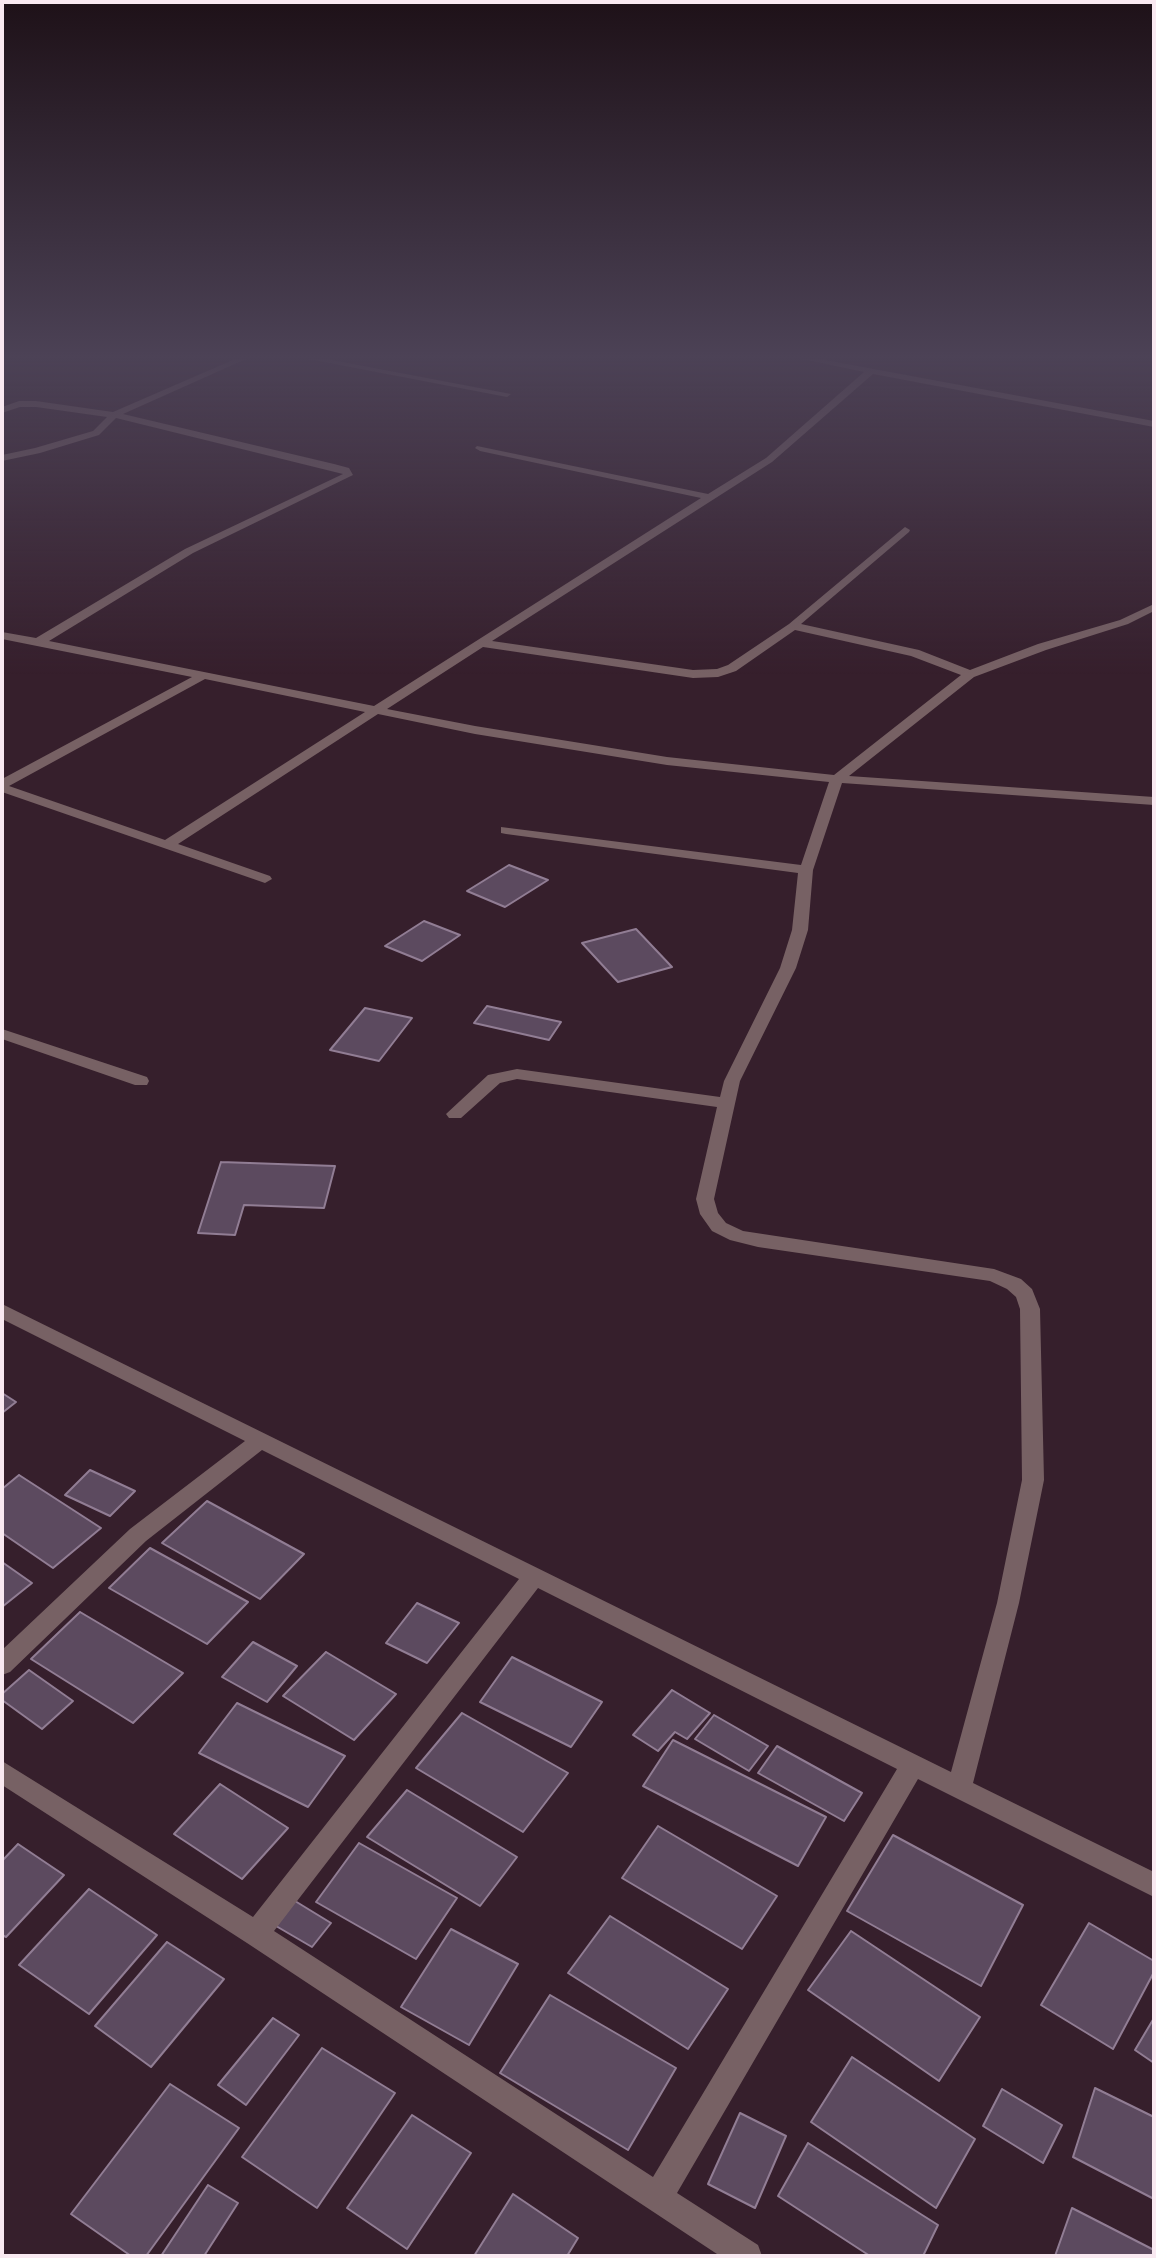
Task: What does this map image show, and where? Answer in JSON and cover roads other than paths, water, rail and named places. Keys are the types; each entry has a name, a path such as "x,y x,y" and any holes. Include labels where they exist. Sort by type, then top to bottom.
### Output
{"street":[{"path":"40,641 189,551 348,475 346,470 324,464"},
{"path":"556,464 713,498"},
{"path":"167,845 632,545 713,498 763,464"},
{"path":"480,643 707,674 732,668 793,626 905,530"},
{"path":"959,1789 1008,1603 1033,1480 1030,1309 1025,1294 1014,1284 994,1275 758,1241 719,1227 709,1214 705,1199 732,1081 788,968 800,930 806,870 837,779 970,674 1042,647 1124,622 1154,607"},
{"path":"793,626 906,650 970,674"},
{"path":"2,643 8,636 40,641 375,710 667,761 837,779 1154,802"},
{"path":"2,786 204,675"},
{"path":"2,786 265,879"},
{"path":"506,830 806,870"},
{"path":"2,1034 141,1081"},
{"path":"455,1114 494,1079 517,1074 727,1103"},
{"path":"4,1314 1154,1885"},
{"path":"2,1665 138,1535 261,1440"},
{"path":"256,1934 534,1577"},
{"path":"658,2197 912,1765"},
{"path":"2,1772 256,1934 747,2256"}]}
